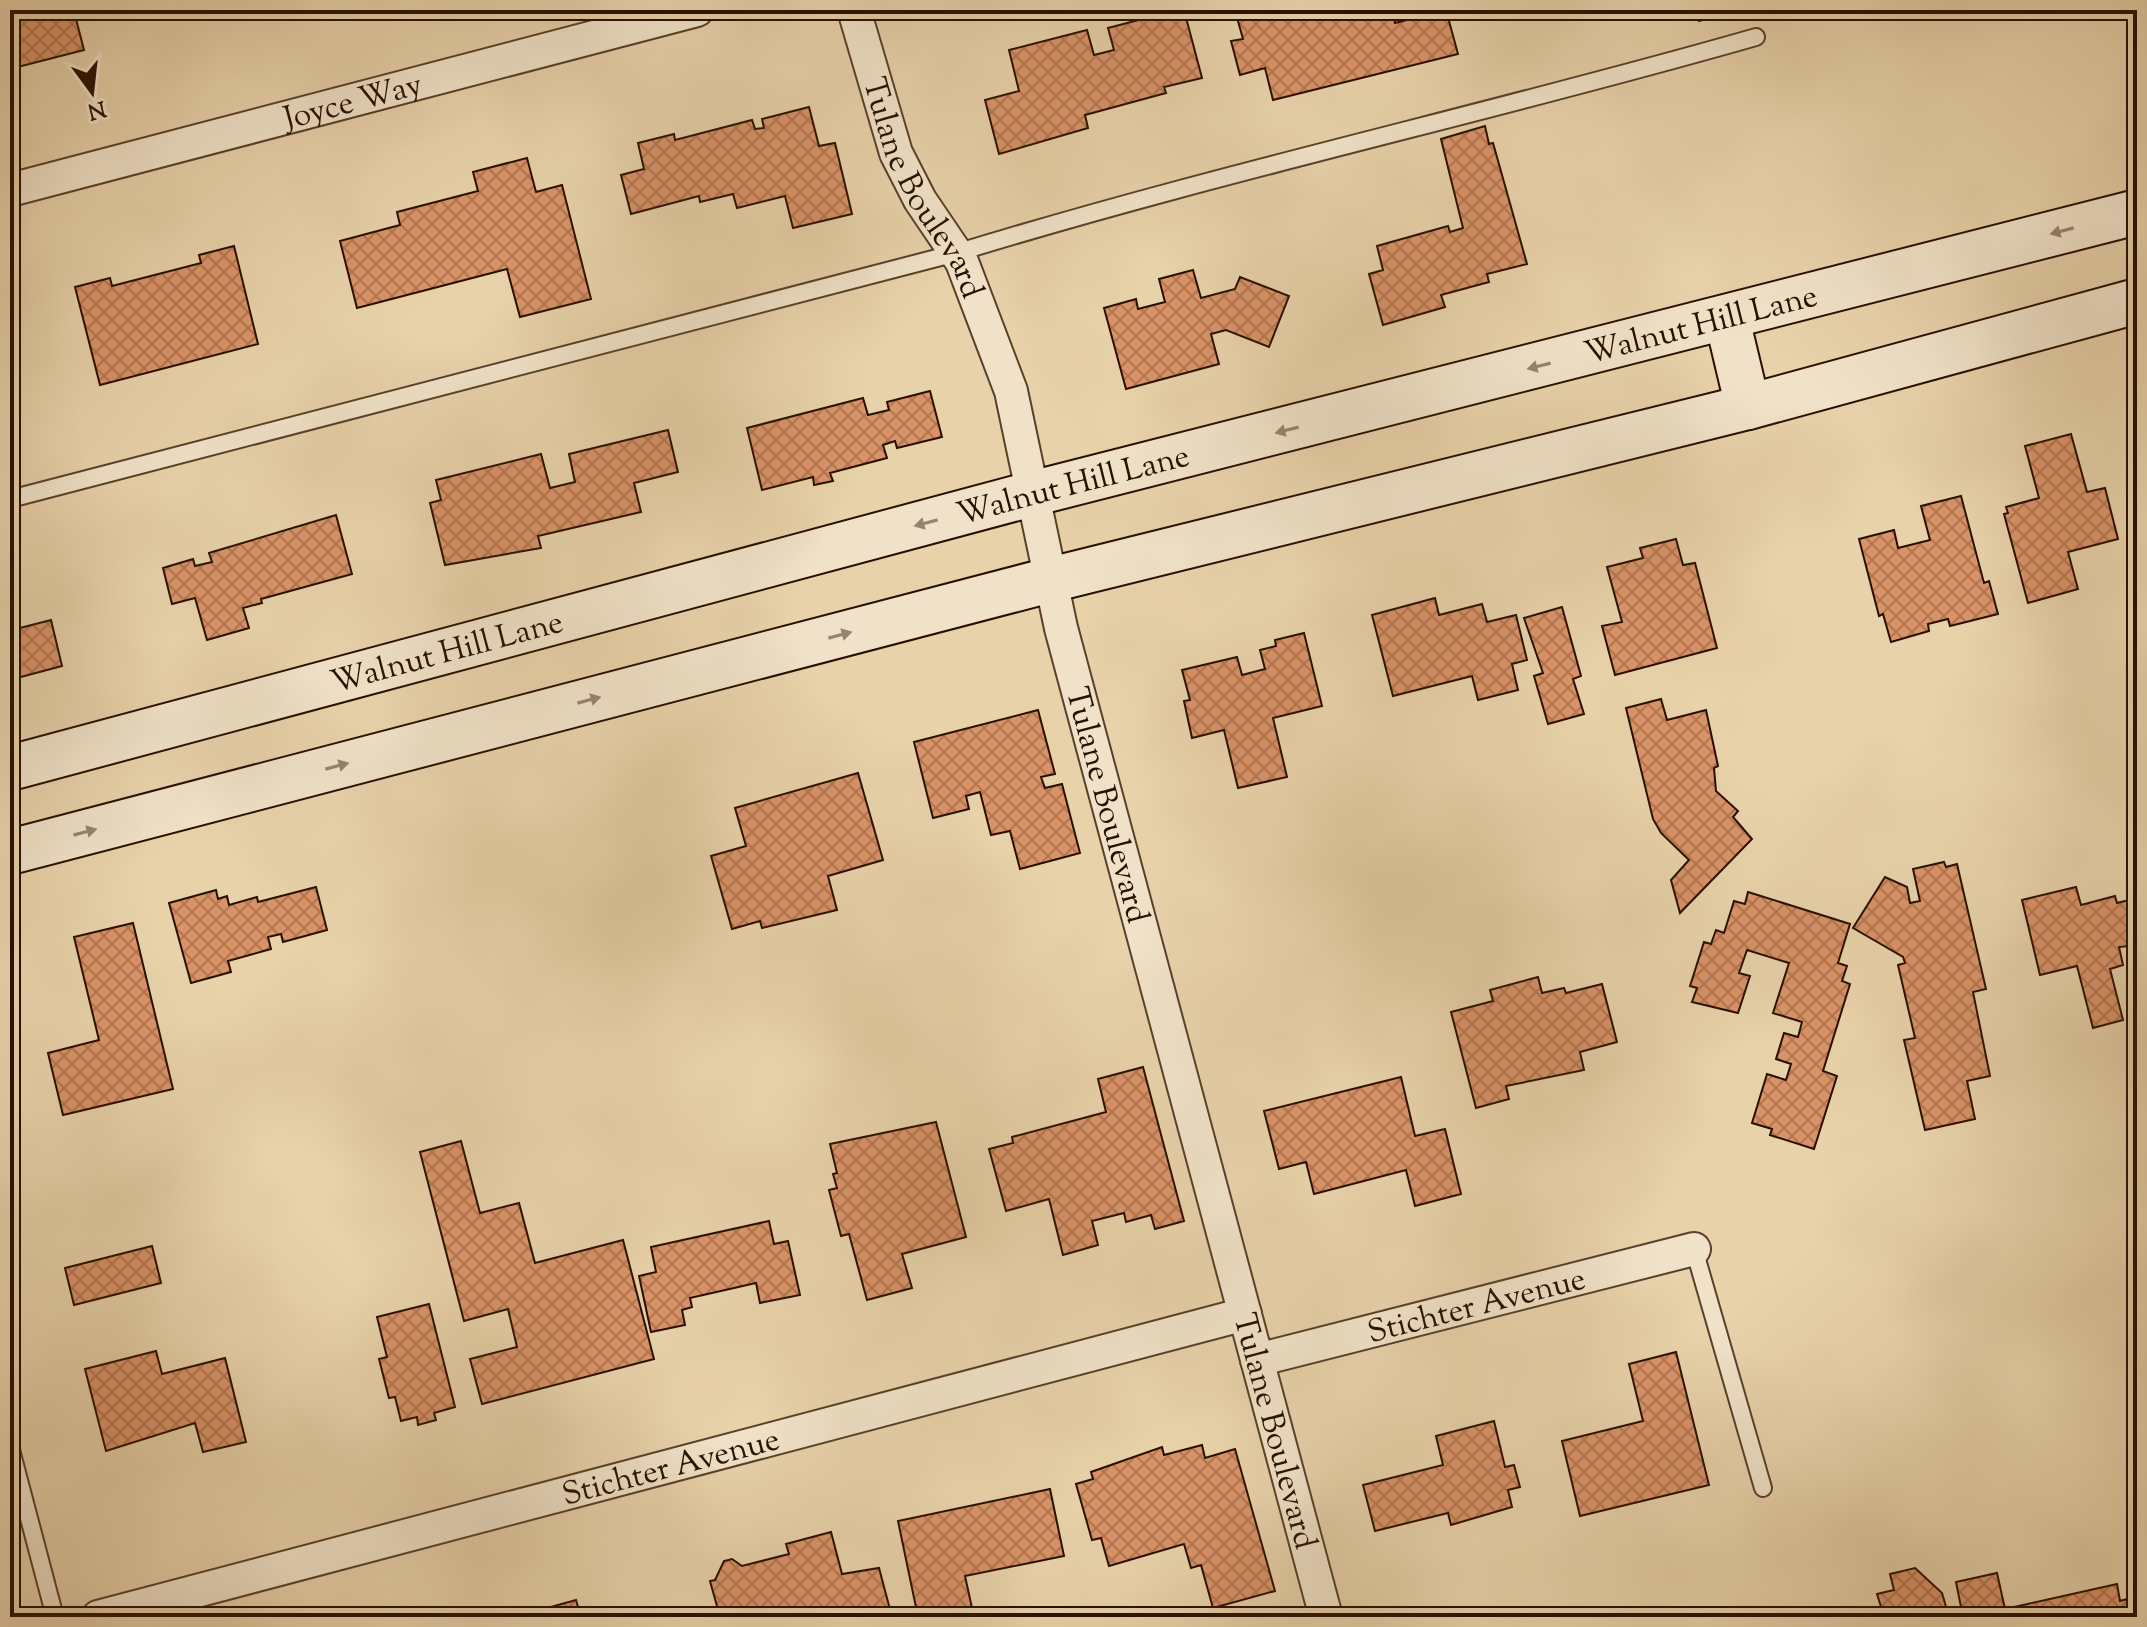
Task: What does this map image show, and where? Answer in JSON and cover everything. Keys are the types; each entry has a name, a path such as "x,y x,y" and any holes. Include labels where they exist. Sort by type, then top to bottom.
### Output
{"main road":[{"name":"Walnut Hill Lane","path":"10,768 1035,493 2137,212"},
{"path":"10,852 1050,580 1748,407 2137,301"},
{"path":"1727,319 1748,407"}],"street":[{"name":"Joyce Way","path":"10,190 697,10"},
{"name":"Tulane Boulevard","path":"854,10 896,153 920,200 956,253 993,334 1011,391 1035,493 1050,580 1326,1617"},
{"name":"Stichter Avenue","path":"1257,1360 1694,1249"},
{"name":"Stichter Avenue","path":"98,1617 1245,1314"}],"lane":[{"path":"10,499 956,253 1069,218 1378,140 1756,37"},
{"path":"1694,1249 1763,1488"},
{"path":"10,1446 55,1617"}],"building":[{"path":"10,10 112,10 76,19 84,50 10,69"},
{"path":"259,10 295,10 261,19"},
{"path":"1184,10 1202,78 1164,87 1166,93 1085,115 1088,128 999,154 985,100 1019,91 1009,50 1087,30 1094,55 1114,50 1108,28"},
{"path":"1250,10 1392,10 1395,23 1446,10 1458,54 1273,100 1265,68 1240,75 1231,41 1243,39 1236,14"},
{"path":"1673,10 1719,10 1720,15 1699,21 1697,13 1675,19"},
{"path":"809,107 819,146 835,143 852,214 793,228 785,196 737,208 733,194 700,202 699,196 631,214 621,175 644,169 638,143 674,134 675,140 752,120 755,129 764,128 762,119"},
{"path":"1485,126 1489,144 1493,143 1527,264 1487,274 1489,282 1441,295 1445,307 1383,325 1369,274 1383,270 1377,246 1448,226 1450,232 1463,228 1441,139"},
{"path":"527,158 536,192 562,185 591,299 520,317 507,269 357,308 340,241 400,225 397,212 478,191 473,172"},
{"path":"234,246 258,344 100,385 75,287 110,278 112,286 201,263 199,255"},
{"path":"1193,270 1201,298 1235,289 1240,277 1289,296 1269,347 1226,330 1211,334 1219,364 1126,389 1104,308 1136,299 1138,309 1165,302 1159,279"},
{"path":"10,337 19,381 10,383"},
{"path":"930,391 942,437 897,448 895,441 883,445 887,458 830,473 833,481 814,485 813,477 762,490 747,428 863,398 868,415 889,410 887,402"},
{"path":"668,430 678,472 634,483 641,512 538,536 541,548 445,565 430,503 441,500 436,480 541,454 550,488 575,482 569,454"},
{"path":"2071,434 2087,492 2105,488 2118,539 2068,552 2078,589 2028,603 2004,514 2008,513 2006,507 2039,498 2025,446"},
{"path":"1961,496 1984,583 1989,581 1998,614 1950,626 1948,619 1928,624 1929,631 1891,642 1883,614 1879,616 1859,539 1894,530 1898,548 1930,540 1921,506"},
{"path":"336,515 352,574 261,599 262,603 243,608 249,628 207,640 195,598 172,604 163,568 193,559 195,566 212,562 209,553"},
{"path":"1676,539 1683,565 1695,563 1717,648 1615,675 1602,626 1622,622 1607,567 1643,558 1640,548"},
{"path":"1435,598 1439,615 1482,604 1487,622 1516,615 1527,660 1512,664 1518,690 1478,700 1472,676 1393,696 1372,615"},
{"path":"1562,607 1581,676 1573,679 1584,714 1548,724 1534,676 1543,673 1524,618"},
{"path":"51,620 62,666 17,678 20,690 10,692 10,649 16,648 12,630"},
{"path":"1304,633 1322,706 1273,718 1287,777 1238,788 1224,730 1192,738 1184,701 1190,700 1182,670 1237,657 1242,675 1265,669 1260,650 1276,646 1275,640"},
{"path":"1661,699 1667,720 1706,710 1718,766 1714,768 1716,791 1738,811 1733,817 1752,839 1680,913 1671,880 1689,860 1661,833 1653,819 1626,708"},
{"path":"1038,710 1055,774 1041,777 1045,788 1062,784 1080,853 1020,869 1010,831 991,835 980,792 966,796 969,809 933,818 914,742"},
{"path":"858,773 883,860 828,876 837,910 762,928 760,921 732,929 711,856 746,846 735,808"},
{"path":"1944,862 1946,867 1957,864 1986,989 1973,992 1990,1076 1967,1081 1975,1119 1925,1130 1904,1040 1915,1038 1898,965 1905,963 1903,957 1853,928 1885,877 1907,887 1910,903 1920,901 1913,869"},
{"path":"316,887 327,930 283,942 281,934 268,937 271,949 228,961 231,972 191,983 169,903 216,890 218,899 227,896 229,905 257,897 258,902"},
{"path":"2076,887 2081,905 2115,896 2117,903 2137,898 2137,945 2119,947 2123,965 2110,969 2123,1020 2093,1028 2077,966 2040,975 2022,900"},
{"path":"1748,892 1850,924 1838,963 1847,966 1842,981 1850,984 1823,1071 1837,1076 1814,1149 1770,1135 1772,1129 1752,1123 1767,1074 1786,1080 1791,1064 1776,1059 1784,1033 1798,1037 1802,1022 1773,1013 1789,963 1747,950 1739,973 1750,976 1738,1013 1692,1002 1697,988 1690,986 1704,942 1711,944 1716,930 1724,933 1734,901 1745,904"},
{"path":"133,923 173,1089 63,1115 48,1053 99,1040 74,937"},
{"path":"1538,977 1542,993 1564,988 1566,993 1602,984 1617,1042 1580,1052 1584,1070 1506,1086 1509,1099 1476,1108 1451,1012 1493,1001 1490,990"},
{"path":"1143,1067 1184,1221 1155,1229 1151,1215 1126,1222 1124,1213 1092,1221 1098,1245 1063,1255 1049,1199 1006,1211 989,1149 1013,1143 1012,1137 1106,1112 1098,1079"},
{"path":"1401,1077 1415,1136 1445,1129 1461,1194 1415,1206 1406,1170 1314,1194 1306,1162 1279,1169 1264,1111"},
{"path":"936,1122 966,1237 902,1254 912,1288 867,1300 849,1234 841,1236 829,1190 837,1188 830,1144"},
{"path":"461,1141 480,1213 519,1203 535,1263 623,1240 654,1359 482,1404 470,1359 517,1347 508,1309 464,1321 420,1152"},
{"path":"769,1221 774,1244 788,1241 800,1295 760,1303 756,1283 690,1298 692,1307 682,1310 685,1325 651,1332 639,1276 656,1272 651,1247"},
{"path":"152,1246 161,1283 74,1305 65,1268"},
{"path":"429,1304 455,1407 434,1413 436,1420 418,1425 417,1417 401,1421 395,1397 389,1398 379,1359 387,1357 377,1317"},
{"path":"156,1351 162,1374 225,1358 246,1442 203,1452 195,1423 106,1451 85,1369"},
{"path":"1676,1352 1709,1485 1580,1516 1562,1441 1643,1421 1629,1364"},
{"path":"1494,1421 1505,1467 1514,1465 1520,1487 1508,1490 1512,1507 1451,1525 1448,1513 1375,1531 1363,1485 1443,1465 1436,1436"},
{"path":"1202,1445 1205,1458 1235,1449 1275,1591 1213,1608 1201,1565 1191,1568 1184,1544 1109,1566 1101,1538 1092,1540 1076,1484 1093,1479 1091,1472 1162,1447 1164,1455"},
{"path":"1050,1489 1064,1556 965,1576 974,1617 918,1617 898,1521"},
{"path":"831,1532 842,1574 879,1568 892,1617 720,1617 710,1581 715,1580 724,1561 732,1559 742,1566 789,1554 786,1544"},
{"path":"1915,1568 1942,1593 1949,1617 1857,1617 1882,1610 1877,1594 1894,1590 1890,1574"},
{"path":"1997,1573 2005,1609 2117,1584 2120,1601 2127,1599 2131,1617 1963,1617 1956,1582"},
{"path":"576,1600 581,1617 530,1617 529,1613"}]}
